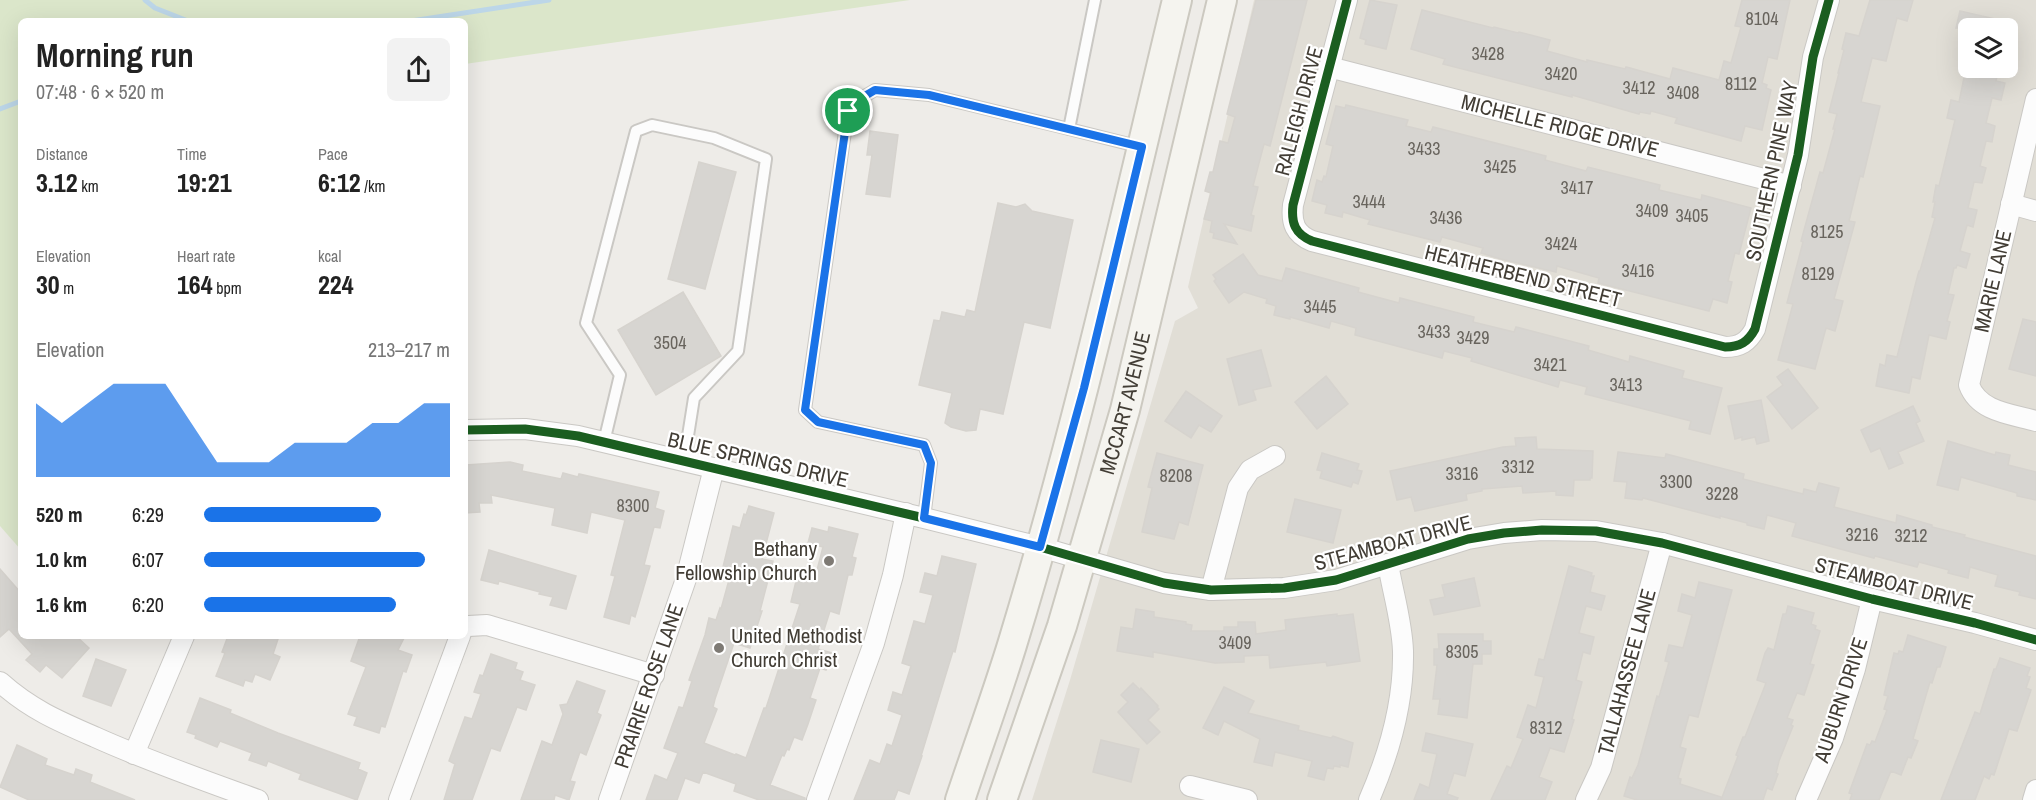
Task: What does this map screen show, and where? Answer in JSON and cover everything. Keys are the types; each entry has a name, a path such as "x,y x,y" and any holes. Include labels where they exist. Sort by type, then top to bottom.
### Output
{"main road":[{"path":"960,800 1012,646 1084,388 1177,0"},
{"name":"MCCART AVENUE","path":"1002,800 1062,626 1125,411 1222,0"}],"street":[{"name":"RALEIGH DRIVE","path":"1297,232 1293,222 1293,206 1347,0"},
{"name":"SOUTHERN PINE WAY","path":"1742,344 1750,338 1755,329 1791,186 1813,57 1828,0"},
{"name":"MICHELLE RIDGE DRIVE","path":"1329,67 1791,186"},
{"name":"MARIE LANE","path":"2036,99 1969,385 1972,393 1984,406 2036,421"},
{"path":"2010,204 2036,210"},
{"name":"HEATHERBEND STREET","path":"1297,232 1312,241 1714,344 1735,347 1742,344"},
{"name":"BLUE SPRINGS DRIVE","path":"468,430 525,429 578,436 915,515 1040,547"},
{"path":"1211,590 1238,488 1250,470 1275,456"},
{"name":"PRAIRIE ROSE LANE","path":"609,800 686,579 714,468"},
{"path":"817,800 874,642 893,575 915,515"},
{"name":"STEAMBOAT DRIVE","path":"1040,547 1164,583 1211,590 1284,588 1336,580 1468,539 1542,530 1596,531 1662,543 1872,599 1975,622 2036,640"},
{"name":"TALLAHASSEE LANE","path":"1586,800 1601,768 1662,543"},
{"path":"1369,800 1384,765 1396,717 1402,677 1401,629 1388,564"},
{"name":"AUBURN DRIVE","path":"1806,800 1836,728 1855,669 1872,599"},
{"path":"468,626 488,625 654,675"},
{"path":"134,754 183,639"},
{"path":"399,800 459,639"},
{"path":"0,682 16,697 41,713 134,754 258,800"},
{"path":"1190,786 1247,800"},
{"path":"2032,800 2036,790"}],"lane":[{"path":"1069,129 1095,0"},
{"path":"915,515 931,463 924,445 818,422 805,410 848,111 858,100 875,90 929,95 1142,147"},
{"path":"604,442 621,375 586,323 636,131 652,125 714,138 766,159 738,351 694,398 684,461"}],"shaded area":[{"path":"1254,0 2036,0 2036,800 1032,800 1070,680 1175,321 1198,308 1188,287"}],"green space":[{"path":"0,0 910,0 468,64 468,18 18,18 18,547 0,526"}],"building":[{"path":"1256,0 1307,0 1270,146 1264,144 1253,186 1258,187 1251,215 1254,216 1251,231 1224,224 1237,244 1213,238 1214,233 1210,232 1212,221 1204,219 1211,193 1205,191 1210,172 1213,172 1220,141 1228,143 1235,117 1227,114"},
{"path":"1370,0 1397,5 1386,49 1365,44 1366,40 1360,38"},
{"path":"1742,0 1790,0 1777,59 1768,57 1762,83 1771,90 1762,130 1745,126 1741,141 1675,123 1677,118 1651,111 1650,114 1640,112 1639,114 1572,95 1572,97 1443,64 1445,59 1411,49 1422,10 1550,40 1547,51 1587,62 1587,60 1625,69 1626,67 1670,79 1673,68 1719,80 1724,61 1731,63 1741,27 1735,26"},
{"path":"1870,0 1913,0 1907,21 1897,18 1886,61 1872,58 1861,102 1880,106 1863,177 1860,176 1849,221 1855,222 1834,299 1843,301 1835,331 1826,328 1815,369 1778,360 1793,304 1787,303 1803,242 1801,241 1820,172 1823,173 1835,129 1833,129 1837,114 1829,112 1846,33 1859,36"},
{"path":"1960,11 1991,18 1958,18"},
{"path":"1964,78 1997,78 1996,81 2005,83 2001,100 1992,98 1986,123 1995,126 1992,142 1986,141 1980,166 1986,168 1982,183 1974,182 1968,208 1977,210 1973,227 1967,225 1960,251 1970,254 1966,268 1957,265 1954,268 1948,294 1954,295 1947,321 1950,322 1946,339 1929,335 1920,379 1912,377 1909,393 1876,386 1880,364 1885,366 1887,355 1897,357 1935,218 1932,217 1936,185 1939,186 1955,120 1947,118 1951,100 1959,102"},
{"path":"1346,105 1408,120 1406,126 1431,132 1433,127 1546,156 1545,160 1586,171 1588,167 1660,185 1659,190 1701,200 1702,195 1751,208 1739,254 1735,253 1728,281 1732,282 1727,303 1713,299 1709,311 1598,283 1599,278 1557,266 1556,272 1481,253 1483,248 1442,237 1440,242 1368,224 1370,220 1343,212 1342,217 1325,213 1327,205 1312,201 1317,180 1322,182 1324,176 1326,177 1333,146 1326,144 1336,106 1345,108"},
{"path":"870,131 898,135 890,197 866,194 872,155 867,155"},
{"path":"699,162 736,172 705,289 668,279"},
{"path":"998,203 1016,207 1025,204 1032,211 1073,220 1050,328 1024,322 1003,414 980,409 976,430 966,431 945,423 952,393 919,385 934,320 940,321 942,312 965,317 967,310 975,312"},
{"path":"1243,254 1258,275 1282,281 1286,268 1359,288 1358,292 1399,303 1400,298 1474,317 1473,322 1514,332 1516,327 1589,346 1588,350 1629,362 1630,356 1684,371 1682,378 1722,388 1710,434 1689,429 1691,421 1585,394 1587,387 1560,380 1558,387 1444,351 1442,358 1355,335 1356,328 1331,321 1329,328 1274,315 1276,306 1266,303 1267,299 1244,292 1229,303 1214,281 1216,279 1213,275"},
{"path":"683,292 721,356 656,395 618,330"},
{"path":"2023,319 2036,322 2036,376 2009,369"},
{"path":"1261,350 1271,386 1253,390 1256,400 1239,405 1227,359"},
{"path":"1788,369 1818,408 1792,429 1767,397 1783,385 1777,377"},
{"path":"1326,376 1348,404 1317,429 1295,402"},
{"path":"1186,391 1222,416 1211,432 1199,425 1191,438 1165,421"},
{"path":"1761,400 1769,441 1757,444 1755,437 1735,439 1728,406"},
{"path":"1913,406 1920,421 1916,423 1924,441 1898,452 1903,463 1889,469 1880,448 1871,452 1861,430"},
{"path":"1536,437 1537,449 1593,451 1592,478 1574,480 1573,496 1556,495 1556,491 1523,493 1522,486 1482,489 1482,491 1466,494 1467,500 1415,511 1411,497 1397,500 1390,471 1516,446 1515,438"},
{"path":"1948,441 1995,455 1996,452 2010,455 2008,465 2036,472 2036,500 1961,477 1958,490 1937,485"},
{"path":"1618,452 1665,458 1666,454 1744,474 1743,479 1803,494 1804,489 1816,492 1819,483 1839,488 1834,507 1896,523 1897,515 1965,535 1964,537 2036,556 2036,599 2019,595 2020,592 1995,586 1998,575 1970,567 1968,578 1919,562 1917,567 1792,536 1796,523 1767,515 1764,529 1643,498 1642,500 1625,498 1627,482 1614,481"},
{"path":"1157,453 1203,465 1188,525 1179,522 1174,539 1142,532 1152,488 1148,487"},
{"path":"1322,453 1359,464 1357,470 1362,471 1358,484 1353,482 1351,487 1320,478 1322,471 1317,470"},
{"path":"510,462 523,465 522,471 561,479 563,473 578,477 579,474 659,492 655,508 664,511 660,528 654,527 644,565 650,566 635,617 631,615 629,624 604,617 615,576 611,575 625,520 591,512 587,533 552,525 555,508 491,495 492,503 479,503 480,512 468,513 468,465"},
{"path":"1295,499 1341,510 1333,543 1287,532"},
{"path":"749,506 774,513 762,559 773,561 760,611 762,611 750,648 734,643 715,699 713,707 717,709 704,743 746,758 764,708 766,708 800,604 791,602 797,577 807,580 809,572 816,574 823,547 808,543 812,528 828,532 829,527 858,534 852,557 856,558 852,575 848,575 839,614 830,611 818,649 832,653 826,670 820,668 810,698 816,700 808,724 802,740 794,737 789,750 787,749 784,756 782,755 770,785 805,798 805,800 759,800 734,791 736,784 703,772 699,783 685,778 677,800 646,800 655,775 667,780 678,753 664,748 679,707 683,708 692,681 689,680 709,618 716,620 721,609 732,569 723,567 733,526 740,528"},
{"path":"489,550 576,576 566,609 550,605 553,597 539,594 540,592 499,581 498,584 481,580"},
{"path":"942,556 976,564 955,652 953,651 909,794 898,790 894,800 854,800 870,760 880,764 887,744 892,746 902,715 888,710 893,692 902,695 911,666 902,663 914,621 925,624 933,595 920,592 925,573 937,576"},
{"path":"1569,566 1592,573 1591,576 1594,576 1590,592 1605,596 1601,610 1586,606 1579,633 1594,637 1590,654 1583,652 1576,680 1582,682 1564,752 1550,748 1539,777 1552,782 1545,800 1491,800 1507,766 1511,768 1523,739 1517,737 1528,705 1536,708 1544,677 1535,675 1539,659 1544,660"},
{"path":"0,569 18,590 18,639 9,629 0,637"},
{"path":"1474,578 1480,606 1434,615 1430,600 1445,597 1442,585"},
{"path":"1699,582 1732,590 1698,717 1689,715 1680,747 1686,749 1678,778 1681,779 1680,784 1721,797 1721,800 1637,800 1624,796 1630,777 1632,778 1638,765 1657,696 1659,697 1669,662 1665,661 1669,645 1683,648 1692,615 1678,611 1682,594 1695,598"},
{"path":"1788,606 1814,613 1811,624 1820,631 1810,664 1814,665 1804,695 1797,693 1787,718 1793,720 1791,725 1793,726 1779,761 1776,773 1778,774 1772,790 1767,788 1763,800 1721,800 1738,756 1736,755 1766,683 1757,680 1765,653 1768,648 1774,650 1783,614 1786,614"},
{"path":"1136,609 1154,612 1154,617 1186,622 1192,625 1191,631 1224,631 1224,627 1238,627 1238,622 1255,622 1256,634 1286,630 1285,620 1353,614 1360,661 1327,666 1326,662 1270,668 1269,655 1244,656 1244,662 1215,663 1153,652 1153,657 1117,651 1121,627 1133,629"},
{"path":"1438,634 1483,634 1483,641 1491,641 1491,654 1482,654 1482,664 1473,664 1467,718 1438,714 1440,699 1433,699 1437,665 1434,665 1434,649 1439,649"},
{"path":"1908,635 1946,647 1940,667 1937,667 1932,683 1930,682 1913,739 1918,741 1901,775 1891,771 1879,800 1850,800 1852,794 1849,793 1867,744 1875,742 1887,710 1884,709 1888,696 1884,695 1894,653 1903,652"},
{"path":"18,639 79,639 89,648 62,678 46,665 40,672 26,660 32,654"},
{"path":"227,639 278,639 273,654 280,657 270,680 255,674 252,682 245,680 243,686 216,676 225,653 222,652"},
{"path":"359,639 404,639 398,650 412,655 406,672 403,671 385,727 381,726 379,733 354,725 357,717 348,714 366,667 351,661"},
{"path":"491,654 517,663 515,669 523,672 520,680 535,685 526,710 517,707 500,751 491,748 472,800 444,800 455,764 449,761 465,717 472,719 481,694 474,692"},
{"path":"2000,658 2030,668 2026,688 2031,690 2017,731 2009,729 1994,775 1991,774 1989,779 1984,776 1975,800 1941,800 1975,712 1980,714 1994,669"},
{"path":"96,659 126,670 111,706 83,696"},
{"path":"577,681 605,691 597,713 601,715 586,755 580,752 570,781 575,782 569,800 555,795 554,800 521,800 542,741 552,745 563,714 560,705 567,704"},
{"path":"1133,683 1140,690 1141,688 1159,709 1148,720 1160,732 1147,744 1118,712 1128,702 1121,695"},
{"path":"1224,687 1254,701 1248,713 1299,726 1298,730 1331,738 1333,736 1353,743 1348,767 1340,765 1340,767 1334,766 1333,769 1327,768 1324,780 1308,776 1312,761 1275,752 1272,766 1254,762 1260,739 1224,721 1218,735 1203,728"},
{"path":"200,698 278,733 360,763 358,769 367,773 357,800 299,779 301,774 268,761 266,766 249,760 252,753 220,741 217,747 195,738 196,735 187,732"},
{"path":"1426,733 1473,744 1465,776 1454,773 1447,794 1458,798 1457,800 1414,800 1420,784 1429,788 1437,754 1422,751"},
{"path":"1101,740 1139,749 1131,782 1093,772"},
{"path":"17,745 47,759 45,765 74,775 76,769 92,775 90,782 135,800 29,800 0,787"}],"waterway":[{"path":"145,0 155,8 180,18"},
{"path":"431,18 549,0"},
{"path":"0,109 18,102"}],"cycle path":[{"path":"1347,0 1293,205 1295,227 1302,235 1312,241 1725,347 1743,343 1755,329 1798,155 1813,57 1829,0"},
{"path":"468,430 525,429 578,436 1040,547 1164,583 1211,590 1284,588 1336,580 1468,539 1504,533 1542,530 1596,531 1662,543 2036,640"}],"place":[{"name":"Bethany Fellowship Church","path":"829,561"},
{"name":"United Methodist Church Christ","path":"719,648"}],"route":[{"path":"875,90 929,95 1142,147 1084,388 1040,547 924,518 931,463 924,445 818,422 805,410 848,111 858,100 875,90"}]}
